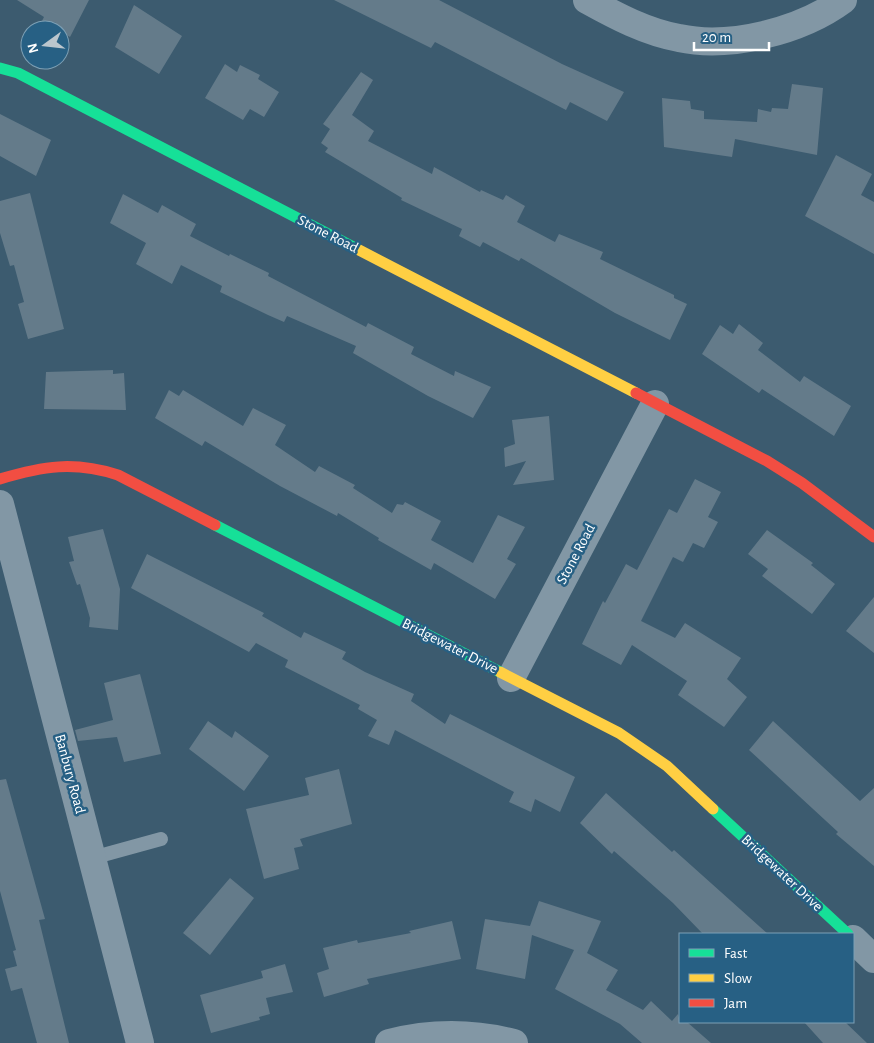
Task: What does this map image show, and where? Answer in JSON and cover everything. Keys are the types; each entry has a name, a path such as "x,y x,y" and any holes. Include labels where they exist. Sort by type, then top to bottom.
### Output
{"street":[{"path":"587,0 628,23 680,39 734,41 784,30 829,10 843,0"},
{"name":"Stone Road","path":"0,68 18,73 767,461 802,483 874,537"},
{"name":"Stone Road","path":"511,678 655,404"},
{"name":"Bridgewater Drive","path":"0,479 52,465 76,464 98,467 136,484 619,733 645,749 667,766 847,933"},
{"name":"Banbury Road","path":"0,504 140,1043"},
{"path":"854,940 874,959"},
{"path":"389,1043 426,1035 460,1033 492,1037 514,1043"}],"lane":[{"path":"92,858 161,839"}],"building":[{"path":"17,0 89,0 70,37 70,20 42,20 44,17"},
{"path":"334,0 439,0 562,64 624,92 607,121 570,102 566,110 435,42 431,48"},
{"path":"134,5 182,36 159,74 115,47"},
{"path":"225,64 237,72 240,65 260,75 258,79 279,92 264,117 250,109 243,120 205,98"},
{"path":"361,72 373,80 352,115 374,131 368,141 432,174 434,167 480,192 481,190 503,200 506,195 525,206 517,222 555,242 559,234 603,252 600,259 674,295 674,298 687,304 670,340 615,313 521,258 519,261 483,242 480,247 459,236 462,229 401,200 402,198 325,152 328,148 321,143 330,129 323,124"},
{"path":"792,84 823,88 817,155 735,139 732,157 664,147 662,98 690,101 691,109 704,111 704,119 757,122 758,109 771,112 772,108 788,109"},
{"path":"0,114 51,140 36,176 0,156"},
{"path":"836,155 872,174 861,195 874,202 874,254 805,216"},
{"path":"30,193 64,329 28,339 18,304 24,302 14,265 10,266 0,233 0,201"},
{"path":"123,194 158,213 162,205 196,224 190,236 229,256 230,254 269,273 268,276 366,327 368,323 414,347 411,354 454,376 455,371 491,387 473,418 428,396 353,353 356,346 287,316 284,322 268,315 220,292 222,286 181,265 172,284 136,264 146,243 110,223"},
{"path":"739,324 763,343 758,350 800,382 804,376 851,406 834,436 762,389 759,393 702,354 720,325 733,334"},
{"path":"113,370 113,374 124,373 126,410 44,409 46,372"},
{"path":"169,390 179,396 183,390 243,426 253,408 286,425 275,445 315,472 319,466 355,485 353,488 392,513 397,504 403,505 405,502 441,521 431,540 473,563 498,515 525,527 507,559 516,564 495,599 434,563 431,570 378,540 379,538 338,513 337,516 280,486 205,441 202,446 155,418"},
{"path":"549,416 554,480 513,485 526,461 505,467 504,448 515,444 512,420"},
{"path":"695,479 721,492 708,517 718,522 704,548 693,543 683,562 673,557 641,621 675,638 685,623 741,658 727,679 747,697 724,727 678,695 687,681 632,645 621,665 582,644 603,601 605,603 626,564 637,570 669,509 677,513"},
{"path":"103,529 120,589 118,630 89,627 90,618 80,584 77,585 69,562 74,561 68,537"},
{"path":"767,530 813,563 811,565 835,584 812,614 762,576 768,569 748,554"},
{"path":"147,554 264,613 262,616 301,638 304,632 346,652 342,659 365,672 414,694 411,701 445,724 450,714 575,777 560,812 535,799 531,812 509,802 514,792 395,730 389,745 368,736 377,720 358,709 360,705 285,667 288,660 256,643 249,652 131,588"},
{"path":"874,597 874,653 846,631"},
{"path":"140,674 161,754 124,762 117,737 78,741 75,730 113,720 104,683"},
{"path":"208,721 232,738 235,731 269,756 244,791 189,749"},
{"path":"773,721 860,801 874,788 874,866 836,834 838,832 749,750"},
{"path":"339,769 352,824 300,839 303,846 294,848 299,869 264,879 246,809 309,795 305,778"},
{"path":"6,779 45,919 39,920 69,1043 37,1043 22,988 11,991 5,969 17,966 13,951 16,950 0,891 0,780"},
{"path":"606,793 672,852 674,850 767,933 702,933 673,903 614,851 612,854 580,823"},
{"path":"230,878 254,898 210,955 183,933"},
{"path":"539,901 601,921 587,953 618,970 606,990 643,1010 651,1001 672,1021 678,1014 679,1023 688,1023 711,1043 642,1043 620,1024 555,989 574,950 532,935 525,979 476,969 485,919 530,926"},
{"path":"452,921 461,959 367,979 369,984 324,997 317,973 329,969 323,948 357,940 358,943 411,933 409,931"},
{"path":"285,964 293,992 266,998 270,1014 259,1017 260,1020 211,1033 200,995 263,978 261,971"},
{"path":"805,1023 846,1023 867,1043 823,1043"}],"traffic: fast":[{"path":"0,68 18,73 357,249"},
{"path":"215,525 500,672"},
{"path":"713,809 847,933"}],"traffic: slow":[{"path":"357,249 636,393"},
{"path":"500,672 619,733 667,766 713,809"}],"traffic: jam":[{"path":"636,393 767,461 802,483 874,537"},
{"path":"0,479 45,468 73,467 102,471 118,475 215,525"}]}
